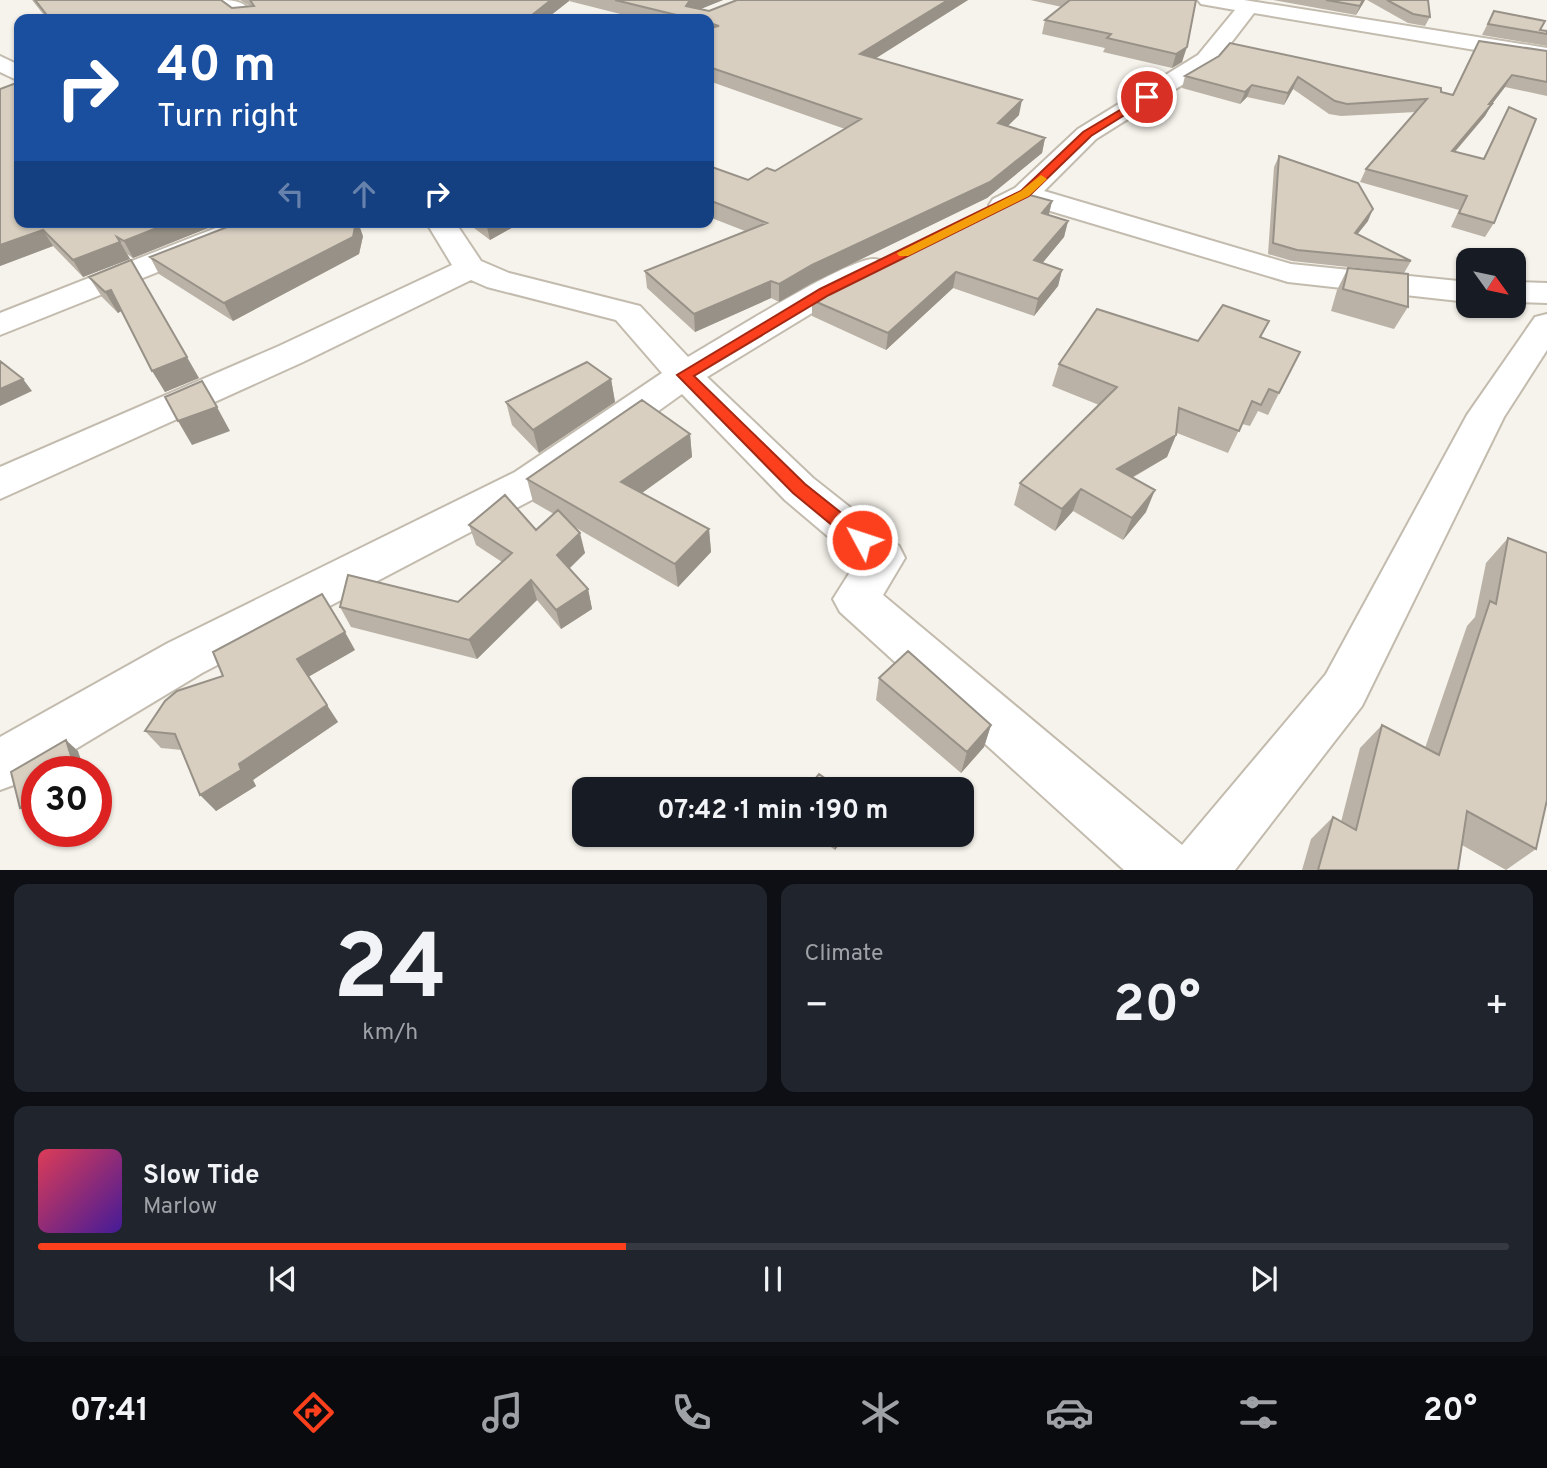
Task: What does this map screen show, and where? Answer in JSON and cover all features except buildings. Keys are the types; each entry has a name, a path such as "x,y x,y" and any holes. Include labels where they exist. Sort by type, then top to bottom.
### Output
{"street":[{"path":"224,0 241,9 244,14"},
{"path":"1208,0 1247,9 1547,55"},
{"path":"975,218 1025,194 1087,134 1206,60 1247,9"},
{"path":"1025,194 1288,273 1456,291"},
{"path":"0,326 243,228"},
{"path":"444,228 470,268 498,280 628,313 684,375 799,489 883,558 856,599 1167,870"},
{"path":"0,765 185,658 529,483 684,375 824,292 900,255"},
{"path":"0,484 291,354 470,268"},
{"path":"1526,292 1547,293"},
{"path":"1199,870 1344,690 1486,415 1547,324"}],"slow traffic":[{"path":"904,253 1025,194 1041,179"}],"route":[{"path":"862,540 799,489 684,375 824,292 1025,194 1087,134 1147,97"}]}
